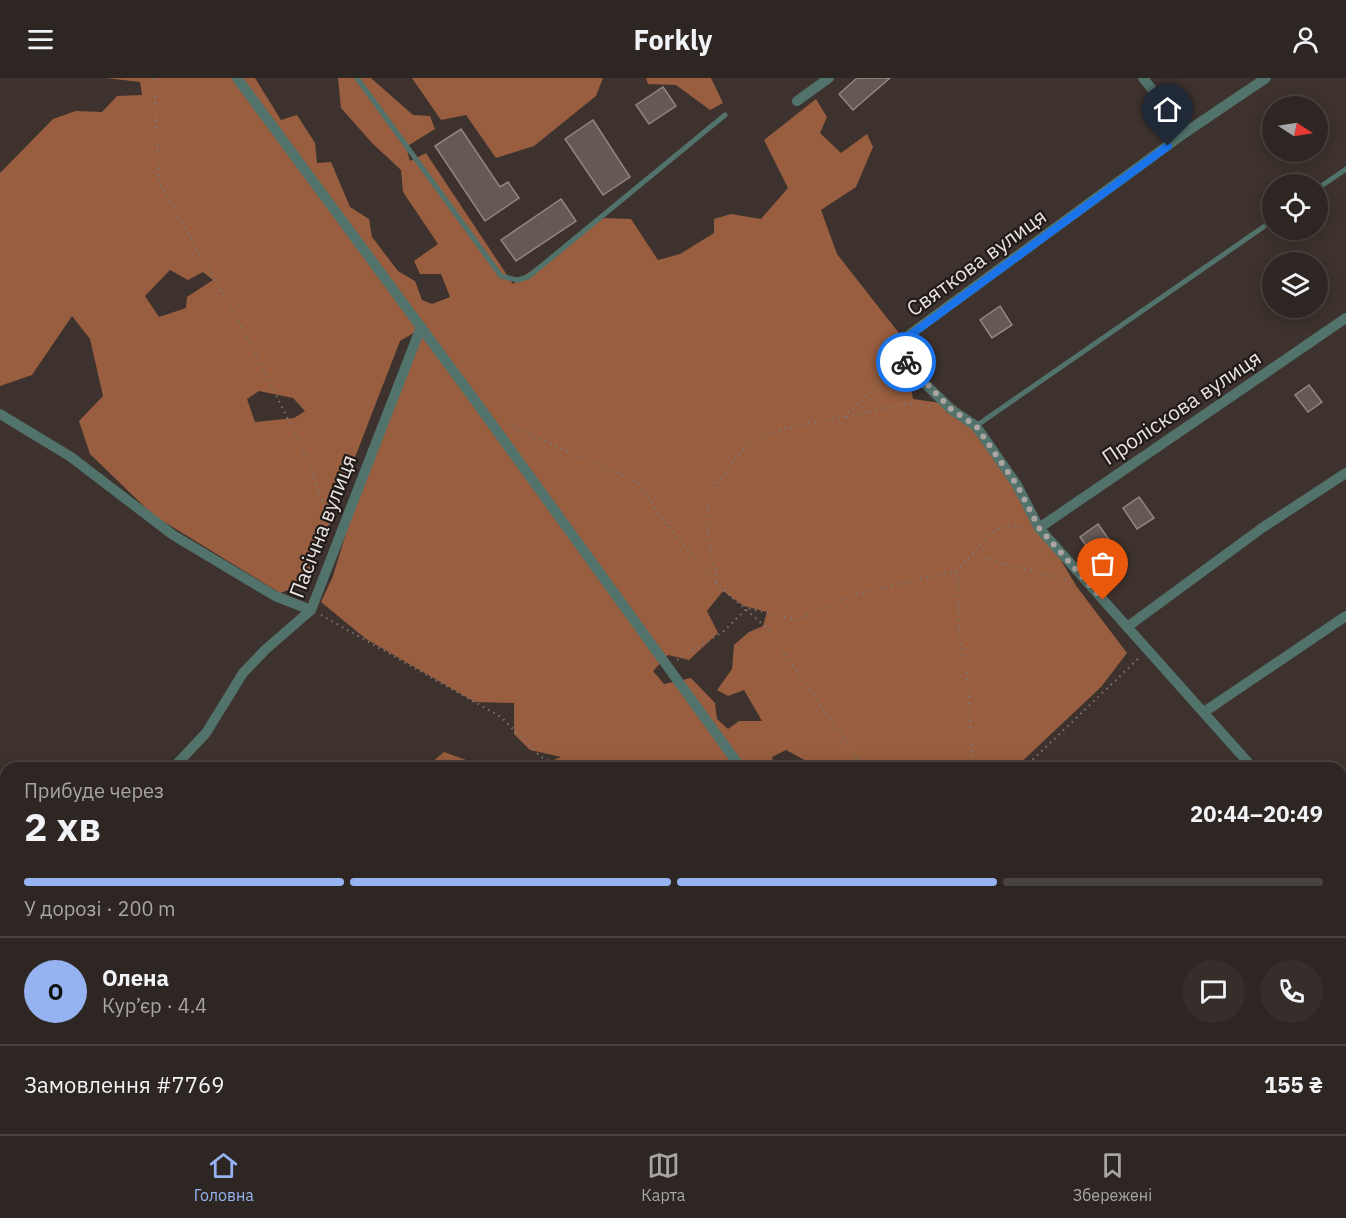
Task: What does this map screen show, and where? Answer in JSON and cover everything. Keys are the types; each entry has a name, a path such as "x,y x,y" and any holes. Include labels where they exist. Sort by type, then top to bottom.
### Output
{"street":[{"path":"237,78 737,762"},
{"path":"797,101 829,78"},
{"path":"1143,78 1186,132"},
{"name":"Святкова вулиця","path":"900,353 909,336 1186,132 1266,78"},
{"name":"Проліскова вулиця","path":"1039,528 1346,318"},
{"name":"Пасічна вулиця","path":"179,762 206,733 243,673 265,650 311,610 421,327"},
{"path":"900,353 917,376 952,410 976,426 1017,485 1039,528 1247,762"},
{"path":"0,414 70,457 173,535 274,596 311,610"},
{"path":"1127,627 1262,528 1346,472"},
{"path":"1204,712 1346,616"}],"lane":[{"path":"357,78 501,276 513,280 528,277 725,115"},
{"path":"1328,181 1346,169"},
{"path":"976,426 1262,228"}],"path":[{"path":"154,78 159,182 252,346 309,462 336,544"},
{"path":"843,418 874,388 900,353"},
{"path":"718,585 706,531 709,497 752,440 828,419 843,418 906,403 952,410"},
{"path":"511,427 637,482 665,523 718,585 747,608 768,629 860,762"},
{"path":"747,608 797,620 855,594 957,571 990,534 1006,525 1039,528"},
{"path":"972,555 1091,587"},
{"path":"957,571 959,633 968,679 973,762"},
{"path":"667,666 724,631 747,608"},
{"path":"311,610 501,717 541,757 550,762"},
{"path":"1030,762 1147,649"}],"shaded area":[{"path":"106,78 255,78 281,120 297,115 315,143 317,163 331,162 350,207 369,219 372,237 398,271 415,281 422,300 432,304 450,297 441,274 420,274 414,261 438,244 403,192 401,170 372,143 341,108 338,78 371,78 413,115 430,116 435,129 406,147 410,161 426,153 513,284 604,218 631,219 658,260 680,254 714,233 714,219 731,214 761,219 788,188 764,140 816,99 827,117 820,133 841,153 867,134 873,147 856,187 821,210 837,254 902,337 913,399 955,405 1028,506 1077,587 1127,653 1101,687 1021,762 808,762 786,750 772,757 773,762 549,762 561,757 530,750 514,734 514,703 475,702 366,639 321,602 333,576 354,507 417,331 400,341 306,584 280,593 153,515 90,454 79,421 103,396 90,339 72,316 32,375 0,386 0,173 53,119 76,111 102,112 117,96 142,95 140,82","holes":["170,270 188,280 203,272 213,280 187,297 186,308 159,317 145,296","259,391 293,398 305,411 294,418 255,422 247,399","723,591 744,606 767,612 763,626 749,632 734,645 732,669 717,690 728,696 744,690 762,721 739,721 728,729 717,719 715,703 691,678 664,684 653,671 668,655 689,660 718,633 707,611"]},
{"path":"412,78 603,78 596,96 534,146 496,158 466,115 441,120"},
{"path":"646,78 711,78 723,103 710,110 676,85 648,84"},
{"path":"444,752 472,762 432,762"}],"building":[{"path":"857,78 890,78 853,110 839,94"},
{"path":"663,87 676,106 649,124 636,105"},
{"path":"593,120 630,177 603,195 565,139"},
{"path":"461,129 500,187 508,182 519,198 485,221 435,146"},
{"path":"561,199 576,221 516,261 501,240"},
{"path":"1000,306 1012,325 992,338 980,320"},
{"path":"1309,385 1322,402 1308,412 1295,395"},
{"path":"1139,497 1154,518 1137,529 1123,508"},
{"path":"1098,524 1110,541 1092,554 1080,537"}],"way so far":[{"path":"906,362 952,410 976,426 1017,485 1039,528 1103,600"}],"route":[{"path":"906,362 900,353 909,336 1168,146"}]}
